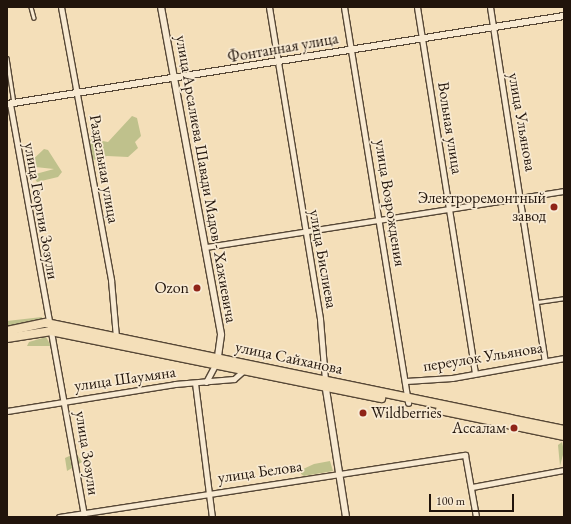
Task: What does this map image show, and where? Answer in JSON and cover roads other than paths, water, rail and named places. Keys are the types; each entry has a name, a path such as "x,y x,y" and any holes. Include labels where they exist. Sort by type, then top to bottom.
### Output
{"main road":[{"name":"улица Сайханова","path":"7,331 49,327 116,337 217,360 244,370 326,383"},
{"name":"улица Сайханова","path":"7,338 49,327 564,430"},
{"name":"улица Сайханова","path":"408,400 564,436"}],"street":[{"name":"Раздельная улица","path":"61,7 110,280 116,337"},
{"name":"улица Арсалиева Шавади Мадов - Хажиевича","path":"162,7 221,335 217,360"},
{"name":"улица Бислиева","path":"269,7 320,319 326,383 346,517"},
{"name":"улица Возрождения","path":"344,7 408,400"},
{"name":"Вольная улица","path":"418,7 475,373"},
{"name":"улица Ульянова","path":"490,7 522,200 545,361"},
{"name":"Фонтанная улица","path":"10,104 279,63 350,50 564,16"},
{"name":"улица Георгия Зозули","path":"10,104 49,327"},
{"path":"206,247 379,220 522,200 564,192"},
{"name":"улица Зозули","path":"49,327 65,400 84,515"},
{"name":"переулок Ульянова","path":"406,381 475,373 564,358"},
{"path":"206,382 217,360"},
{"name":"улица Шаумяна","path":"7,410 65,400 234,379 244,370"},
{"path":"195,383 212,517"},
{"name":"улица Белова","path":"59,517 84,515 208,493 465,455 472,487"},
{"path":"476,517 472,487 564,470"}],"lane":[{"path":"31,7 34,18"},
{"path":"7,58 10,104"},
{"path":"536,302 564,298"}],"place":[{"name":"Электроремонтный завод","path":"554,207"},
{"name":"Ozon","path":"197,288"},
{"name":"Wildberries","path":"363,413"},
{"name":"Ассалам","path":"514,428"}]}
